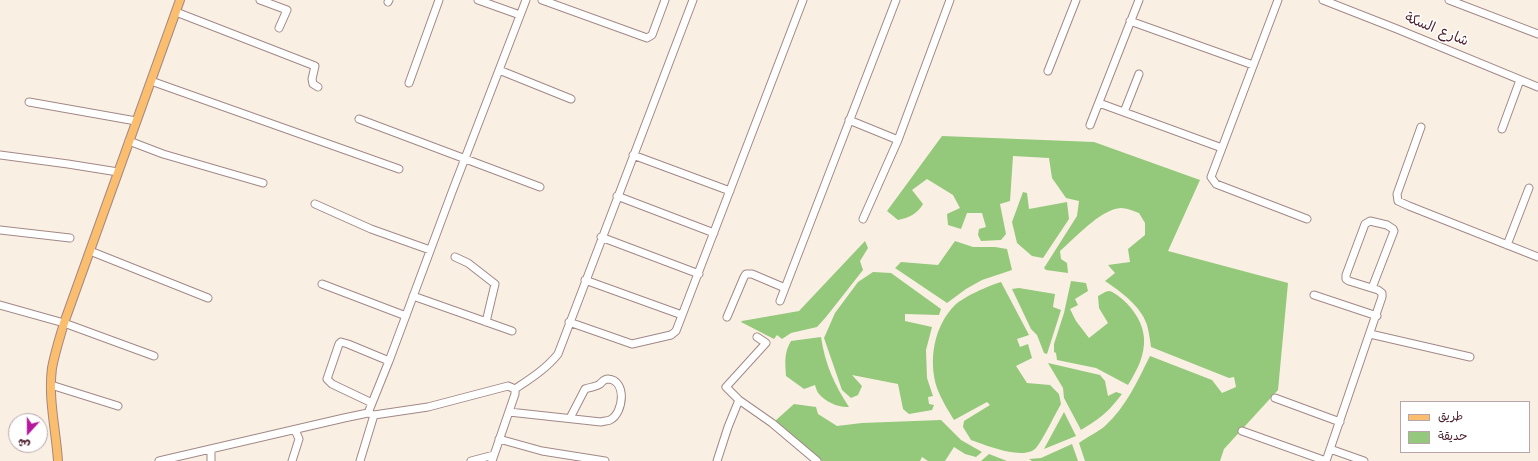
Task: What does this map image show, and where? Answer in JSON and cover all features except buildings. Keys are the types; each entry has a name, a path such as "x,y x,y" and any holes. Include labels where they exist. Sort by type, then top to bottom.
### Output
{"main road":[{"path":"58,461 52,410 51,385 54,360 64,323 180,0"}],"street":[{"path":"260,0 287,10 279,28"},
{"path":"409,83 440,0"},
{"path":"478,0 520,15"},
{"path":"360,461 371,414 372,403 526,0"},
{"path":"542,0 647,38 652,36 664,0"},
{"path":"471,461 493,458 515,394 515,389 552,361 558,354 693,0"},
{"path":"569,322 632,344 674,333 699,274 804,0"},
{"path":"780,301 896,0"},
{"path":"863,219 898,140 950,0"},
{"path":"1048,71 1076,0"},
{"path":"1090,125 1138,0"},
{"path":"1278,0 1212,177 1216,184 1307,219"},
{"name":"شارع السكة","path":"1323,0 1538,87"},
{"path":"1449,0 1538,34"},
{"path":"176,12 315,66 312,79 314,84 318,87"},
{"path":"1130,21 1253,65"},
{"path":"499,70 571,99"},
{"path":"1124,112 1139,74"},
{"path":"1502,129 1520,80"},
{"path":"151,81 399,169"},
{"path":"29,102 136,121"},
{"path":"1099,103 1222,148"},
{"path":"359,119 540,186"},
{"path":"849,120 898,140"},
{"path":"1421,127 1397,194 1398,200 1409,206 1538,257"},
{"path":"129,142 263,183"},
{"path":"0,155 118,172"},
{"path":"633,155 730,192"},
{"path":"1507,245 1529,188"},
{"path":"617,196 714,233"},
{"path":"315,204 371,229 430,250"},
{"path":"1242,431 1326,461 1383,295 1380,291 1349,281 1346,277 1365,224 1370,221 1387,226 1394,231 1372,288"},
{"path":"0,230 70,238"},
{"path":"601,238 699,274"},
{"path":"90,251 208,298"},
{"path":"455,257 468,263 495,284 486,322"},
{"path":"727,317 746,274 752,274 785,288"},
{"path":"585,280 682,315"},
{"path":"322,284 406,316"},
{"path":"1314,295 1377,316"},
{"path":"414,296 512,330"},
{"path":"0,305 64,323 154,356"},
{"path":"1370,334 1470,357"},
{"path":"757,337 766,343 726,387 739,400 772,424 817,461"},
{"path":"372,403 332,384 327,379 339,344 341,342 348,344 389,361"},
{"path":"509,412 601,422 610,420 616,415 620,407 622,397 621,390 611,379 606,379 598,385 585,389 570,418"},
{"path":"51,385 118,406"},
{"path":"159,461 171,460 211,449 371,414 428,407 508,386 515,389"},
{"path":"1275,398 1340,422"},
{"path":"716,461 739,400"},
{"path":"292,461 299,439 295,430"},
{"path":"499,440 542,450 605,461"},
{"path":"211,449 212,461"},
{"path":"1330,449 1364,461"}],"green space":[{"path":"942,136 1094,142 1200,180 1168,251 1288,283 1278,390 1224,449 1220,461 1085,461 1079,443 1105,426 1112,419 1131,393 1150,356 1212,380 1222,393 1236,387 1234,377 1229,378 1151,347 1147,325 1140,312 1124,295 1105,281 1115,273 1108,265 1130,262 1128,249 1145,235 1145,223 1139,213 1121,208 1105,213 1060,251 1061,259 1067,263 1068,273 1046,270 1044,268 1077,216 1079,201 1066,198 1052,178 1049,158 1013,156 1010,201 1000,204 1006,234 1001,240 981,241 978,235 979,229 986,227 982,213 967,213 961,229 948,225 947,214 960,208 953,195 927,179 912,190 923,204 916,212 906,218 898,220 887,211"},
{"path":"1023,192 1027,193 1029,209 1067,202 1069,219 1043,258 1032,256 1017,243 1012,222"},
{"path":"865,241 868,248 860,261 863,270 817,327 791,333 782,339 777,335 774,339 741,322 799,311"},
{"path":"955,241 973,247 995,247 1007,249 1012,270 982,280 966,289 947,303 895,268 901,262 938,265"},
{"path":"873,272 891,273 941,309 939,315 905,314 905,321 932,327 926,350 927,378 933,396 928,397 929,404 934,405 932,410 909,414 903,409 898,384 852,375 862,386 858,395 851,398 842,390 824,338 835,313 858,282"},
{"path":"1071,281 1086,283 1088,291 1075,299 1078,305 1070,309 1076,321 1089,338 1108,323 1099,308 1098,296 1106,292 1111,291 1122,299 1139,320 1144,338 1142,357 1128,385 1096,368 1057,360 1056,353 1054,352 1054,344 1064,313"},
{"path":"1001,282 1029,335 1017,339 1020,347 1028,344 1032,358 1016,366 1027,383 1050,385 1059,394 1061,404 1039,444 1030,452 1023,453 1004,451 971,440 963,427 964,421 990,405 987,402 954,420 940,396 934,377 933,355 935,344 942,323 948,313 955,305 965,298"},
{"path":"1019,288 1055,294 1053,307 1061,310 1047,354 1044,353 1037,335 1031,329 1012,289"},
{"path":"821,337 831,374 849,407 833,404 825,400 818,393 815,385 804,389 786,376 786,353 791,341"},
{"path":"1048,363 1100,375 1105,381 1108,396 1116,392 1122,394 1104,414 1081,430 1064,398 1063,388"},
{"path":"794,404 816,407 818,414 837,426 862,423 941,420 961,440 982,452 976,457 965,454 954,447 945,461 928,461 922,457 920,461 822,461 775,421"},
{"path":"1064,412 1076,436 1044,449"},
{"path":"1072,444 1078,461 1032,461 1029,459 1041,458"},
{"path":"989,454 1007,461 981,461"}]}
